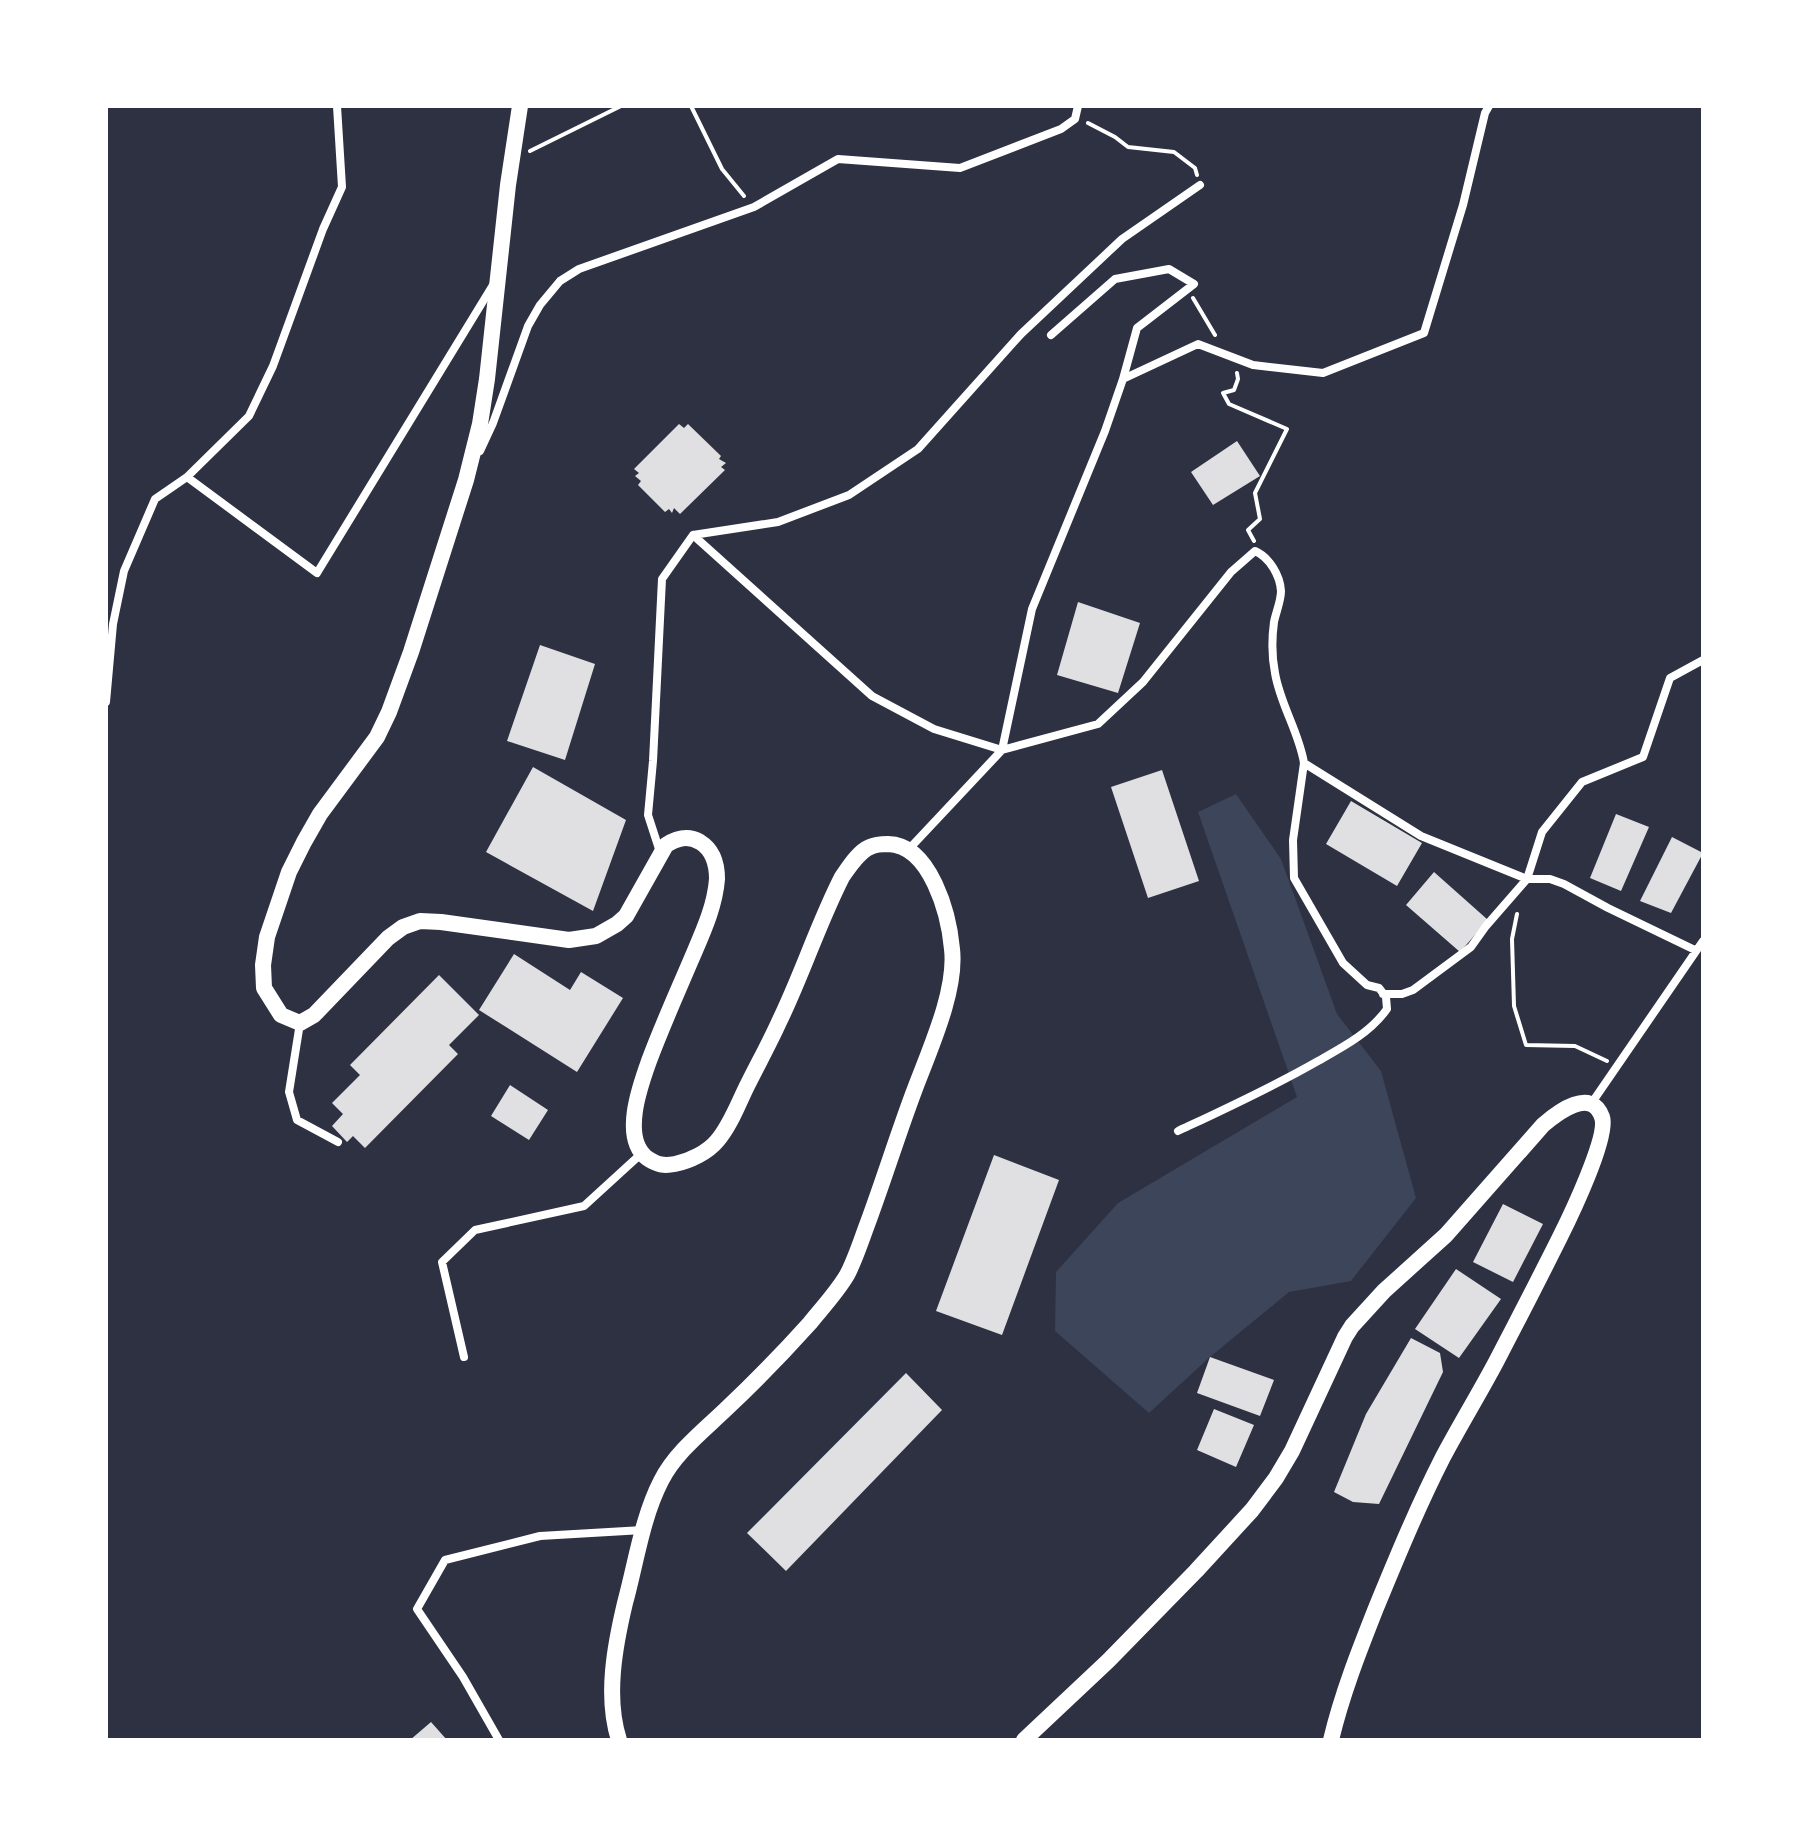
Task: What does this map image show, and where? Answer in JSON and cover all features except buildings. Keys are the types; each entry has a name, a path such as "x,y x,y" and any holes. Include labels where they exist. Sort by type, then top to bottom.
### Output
{"main road":[{"path":"520,106 480,424 466,480 389,712 377,737 320,814 289,872 267,937 264,988 270,1001 281,1015 300,1023 314,1015 388,938 403,927 420,921 569,940 596,936 626,916 666,845 676,839 690,838 702,843 716,864 715,893 703,932 641,1082 636,1104 636,1140 642,1153 662,1165 697,1156 718,1140 780,1022 842,877 870,847 894,844 909,849 925,867 944,908 953,955 937,1034 846,1276 822,1309 776,1361 689,1444 661,1480 644,1530 614,1665 614,1712 619,1740"},
{"path":"1024,1740 1108,1661 1196,1571 1262,1497 1292,1451 1345,1337 1366,1310 1446,1235 1543,1125 1575,1104 1591,1104 1601,1115 1604,1127 1581,1190 1542,1274 1414,1518 1362,1642 1331,1740"}],"street":[{"path":"106,702 113,624 124,571 155,499 187,477 249,416 273,366 323,229 342,187 337,106"},
{"path":"466,480 493,423 528,326 560,281 579,269 754,207 838,159 960,168 1061,129 1075,119 1078,106"},
{"path":"1123,379 1198,344 1253,365 1323,373 1424,333 1489,106"},
{"path":"661,853 648,815 662,579 693,535 778,522 849,495 918,449 1021,334 1122,239 1200,185"},
{"path":"909,849 1002,750 1032,609 1105,431 1137,328 1194,284 1169,269 1115,279 1051,335"},
{"path":"187,477 317,573 498,277"},
{"path":"693,535 872,696 934,729 1002,750 1098,724 1143,682 1231,572 1255,551 1263,554 1275,569 1281,591 1274,625 1275,672 1304,763 1293,840 1294,878 1343,963 1367,985 1379,988 1386,997 1387,1009 1352,1042 1288,1079 1178,1131"},
{"path":"1383,994 1402,994 1413,990 1471,947 1527,879 1542,832 1582,782 1643,757 1670,678 1703,660"},
{"path":"1304,763 1421,836 1527,879 1550,879 1564,884 1695,950"},
{"path":"1591,1104 1703,941"},
{"path":"300,1023 289,1092 297,1120 338,1142"},
{"path":"464,1357 442,1262 475,1230 584,1206 642,1153"},
{"path":"499,1740 463,1677 417,1609 445,1560 540,1536 644,1530"}],"path":[{"path":"512,160 621,106"},
{"path":"691,106 722,169 754,207"},
{"path":"1075,119 1102,130 1128,147 1174,152 1195,168 1200,185"},
{"path":"1188,289 1211,330 1233,358 1238,379 1234,390 1223,393 1229,404 1287,429 1255,493 1260,519 1248,530 1263,554"},
{"path":"1527,879 1518,903 1512,939 1514,1006 1526,1045 1575,1046 1617,1066"}],"shaded area":[{"path":"1236,794 1281,859 1337,1014 1381,1071 1416,1198 1351,1281 1289,1292 1210,1357 1149,1413 1055,1331 1056,1272 1118,1203 1297,1097 1198,812"}]}
